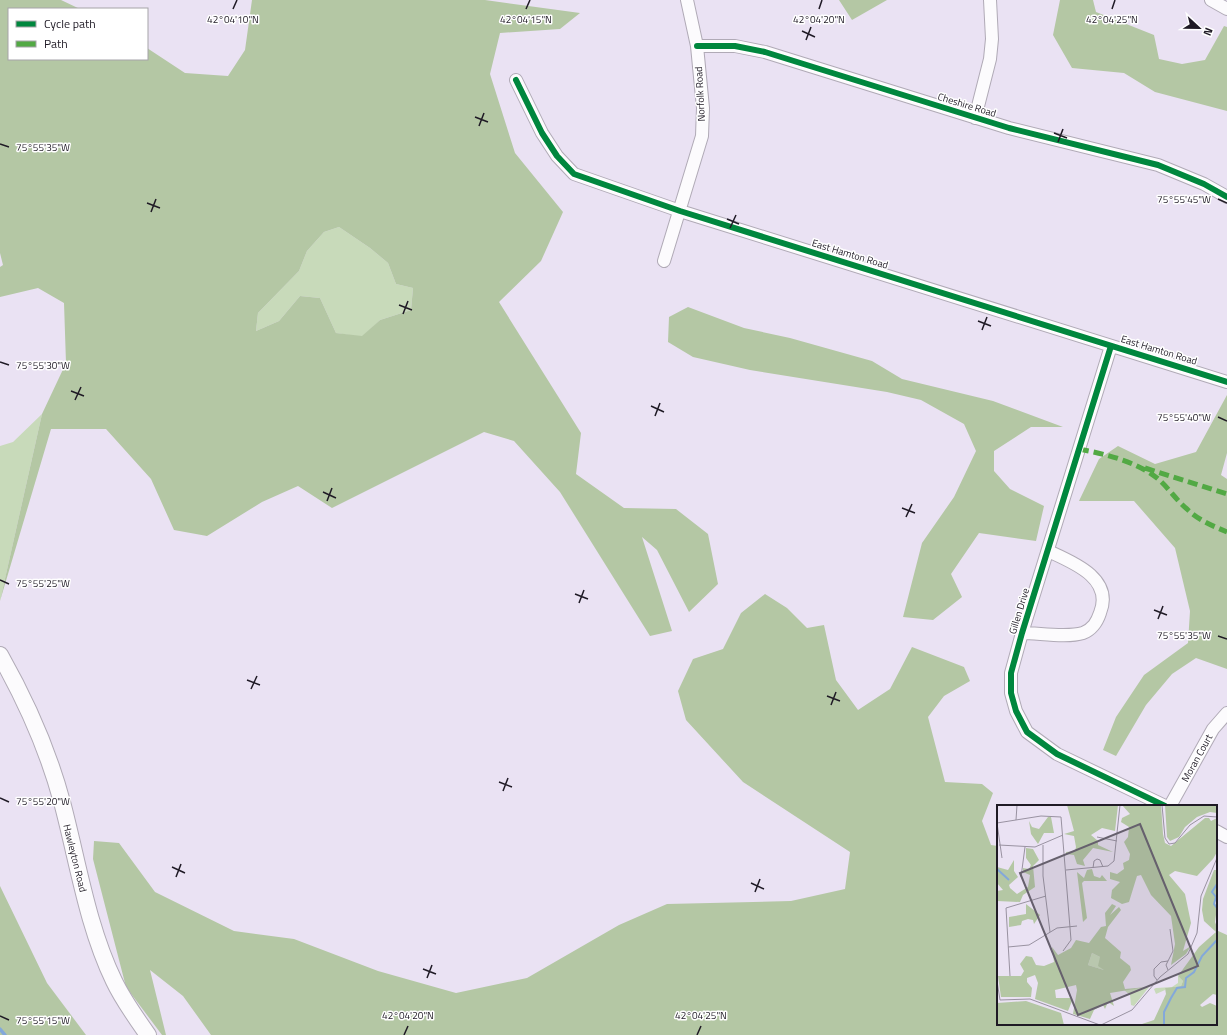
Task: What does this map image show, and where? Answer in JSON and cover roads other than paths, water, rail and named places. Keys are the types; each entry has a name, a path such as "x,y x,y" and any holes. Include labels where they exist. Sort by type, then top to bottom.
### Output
{"street":[{"name":"Norfolk Road","path":"664,261 702,136 703,108 697,46 687,0"},
{"path":"975,118 990,59 992,39 990,0"},
{"path":"1211,0 1227,9"},
{"name":"Cheshire Road","path":"697,46 735,46 765,52 1009,128 1144,160 1204,184 1227,197"},
{"name":"East Hamton Road","path":"516,80 542,133 556,156 574,174 680,211 1227,382"},
{"name":"Gillen Drive","path":"1111,346 1022,633 1011,673 1011,693 1016,711 1027,732 1057,754 1163,805"},
{"path":"1022,633 1072,635 1082,633 1091,629 1097,622 1101,610 1104,600 1103,594 1096,580 1078,565 1048,551"},
{"name":"Hawleyton Road","path":"0,655 33,720 54,776 93,928 104,958 124,1000 148,1035"},
{"name":"Moran Court","path":"1171,805 1213,729 1227,713"},
{"path":"1217,832 1227,837"}],"waterway":[{"path":"0,1029 5,1035"}]}
